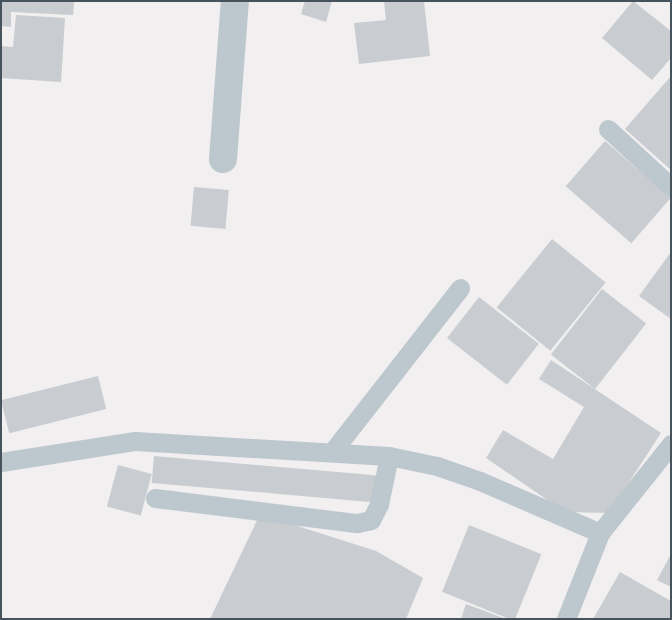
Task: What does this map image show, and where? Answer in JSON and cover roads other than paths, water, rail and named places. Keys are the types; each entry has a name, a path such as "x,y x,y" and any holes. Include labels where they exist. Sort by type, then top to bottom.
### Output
{"street":[{"path":"223,159 235,1"}],"lane":[{"path":"608,129 671,187"},
{"path":"332,452 460,288"},
{"path":"1,462 135,441 389,456 437,466 480,481 600,532"},
{"path":"566,619 600,532 671,444"},
{"path":"155,498 357,523 371,520 379,504 389,456"}]}
